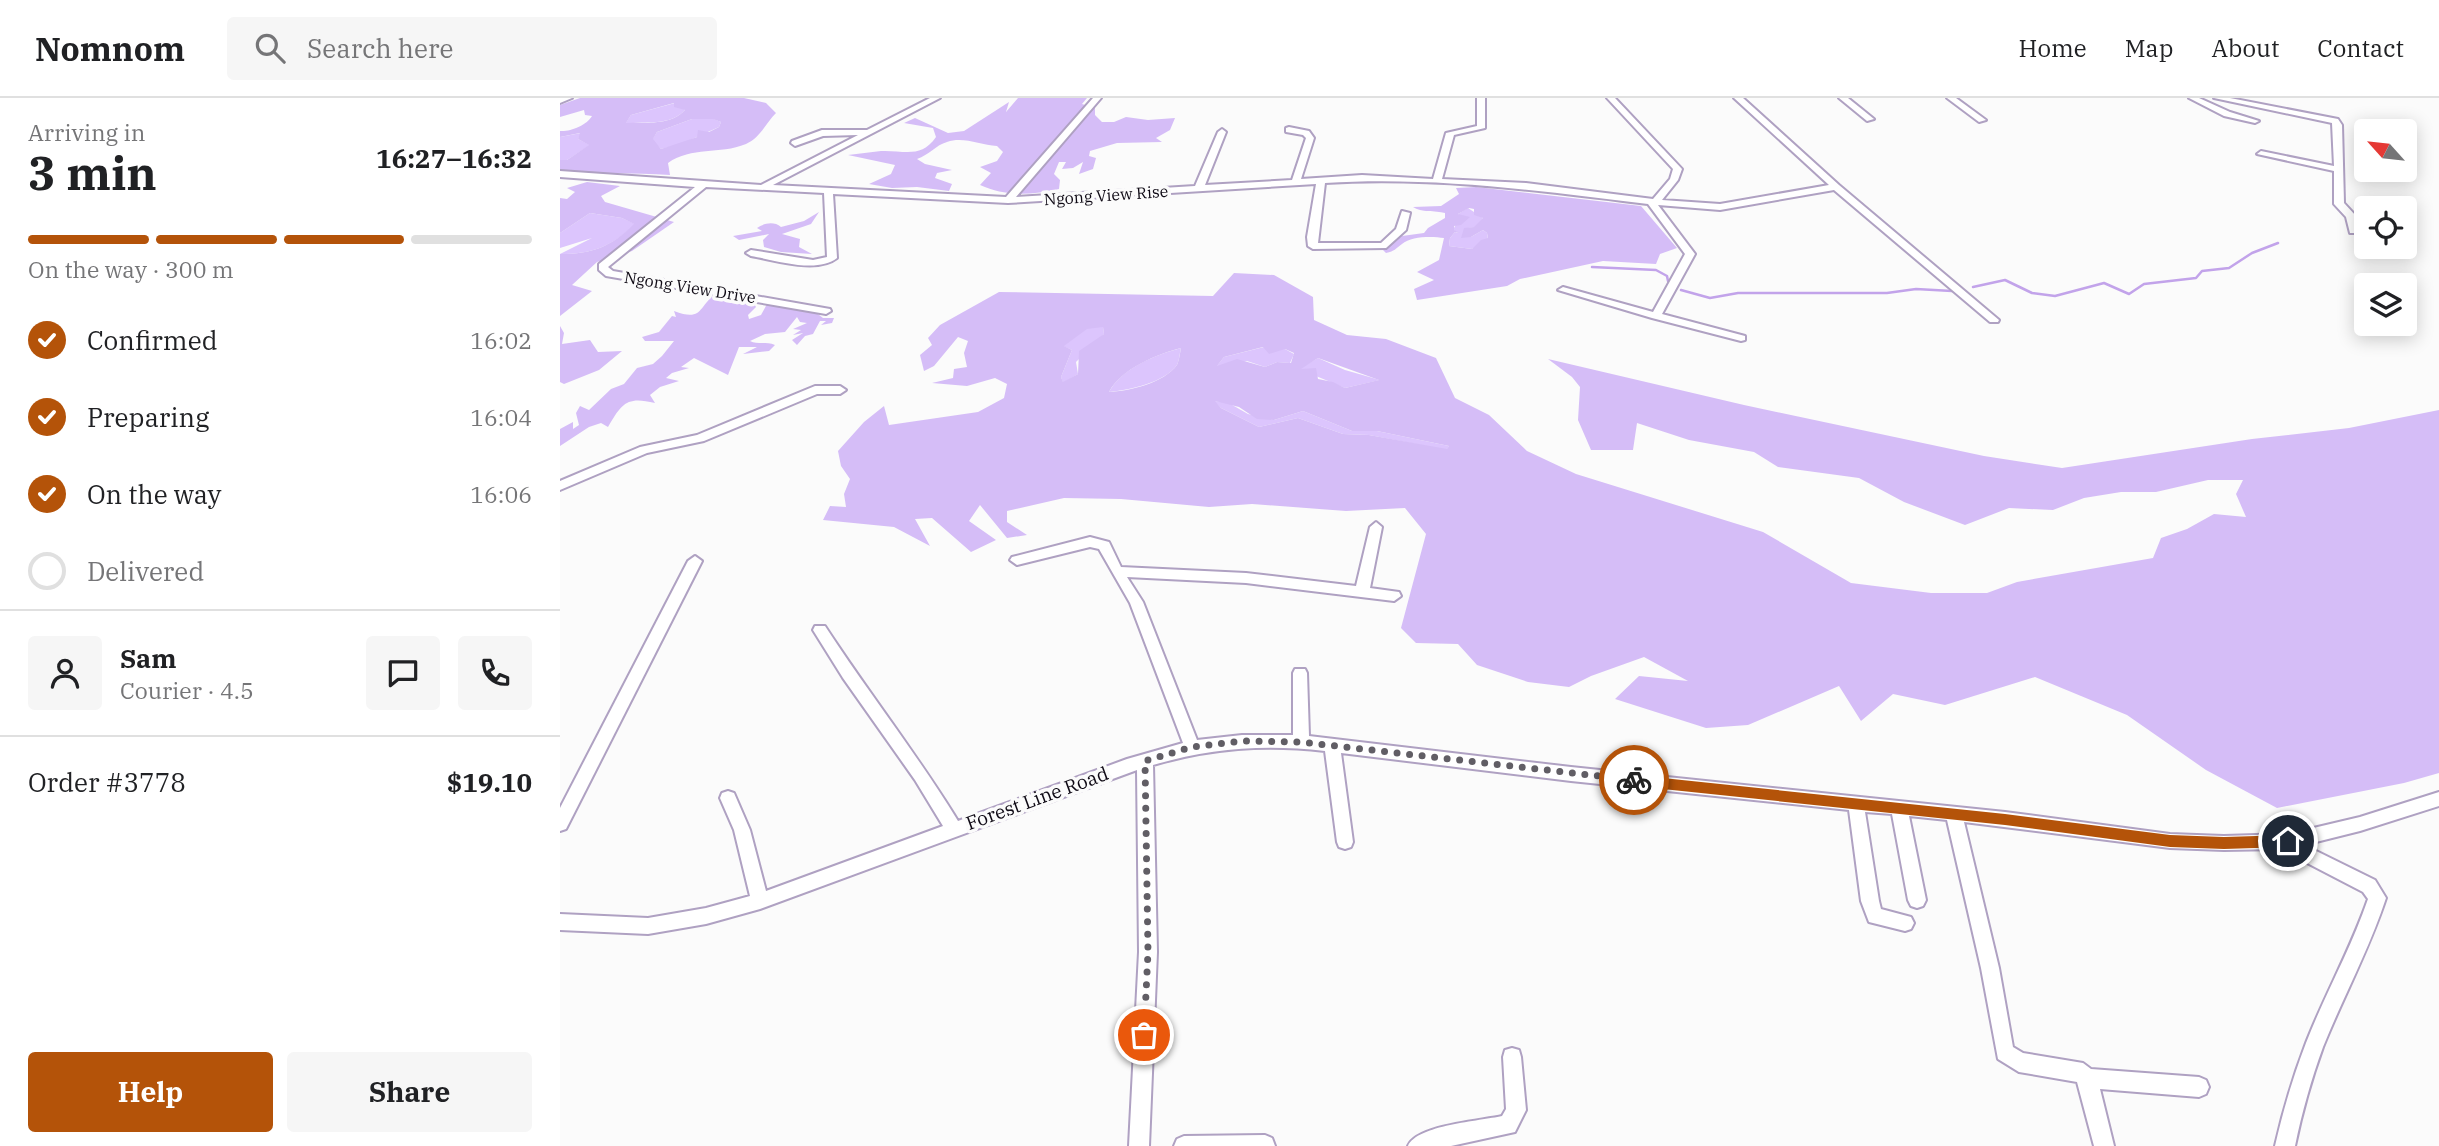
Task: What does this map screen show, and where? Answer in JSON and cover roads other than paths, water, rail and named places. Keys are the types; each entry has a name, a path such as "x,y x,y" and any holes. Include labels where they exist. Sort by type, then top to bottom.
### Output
{"street":[{"path":"560,101 568,98"},
{"path":"762,187 936,98"},
{"path":"1008,200 1097,98"},
{"path":"1437,181 1450,133 1481,128 1481,98"},
{"path":"1611,98 1678,169 1677,176 1653,202 1690,254 1656,316"},
{"path":"1738,98 1836,187 1994,320"},
{"path":"1843,98 1870,119"},
{"path":"1951,98 1982,120"},
{"path":"2193,98 2227,114 2255,121"},
{"path":"2218,98 2335,121 2338,125 2339,204 2351,216 2353,231"},
{"path":"1289,130 1306,134 1310,138 1296,181"},
{"path":"795,143 822,132 869,132"},
{"path":"1199,188 1222,132"},
{"path":"2261,154 2339,169"},
{"name":"Ngong View Rise","path":"560,174 1008,200 1362,178 1527,186 1653,202 1720,207 1836,187"},
{"path":"1321,180 1313,246 1382,246 1401,230 1405,213"},
{"name":"Ngong View Drive","path":"704,184 622,249 603,266 604,270 610,274 826,312"},
{"path":"751,253 813,263 822,263 832,258 828,190"},
{"path":"1563,290 1741,338"},
{"path":"560,486 644,450 700,438 815,390 840,390"},
{"path":"1362,592 1376,527"},
{"path":"1017,560 1098,542 1104,545 1117,572 1136,601 1192,747"},
{"path":"560,824 695,561"},
{"path":"1117,572 1246,578 1394,596"},
{"path":"820,630 848,674 921,775 953,828"},
{"path":"1300,673 1301,742"},
{"name":"Forest Line Road","path":"560,922 648,926 706,916 760,901 953,828 1145,761 1192,747 1242,741 1301,742 1954,814 2170,841 2281,841 2339,830 2439,799"},
{"path":"1332,746 1345,842"},
{"path":"1139,1146 1148,952 1145,761"},
{"path":"729,798 742,830 760,901"},
{"path":"1856,804 1870,901 1875,916 1905,923"},
{"path":"1899,808 1917,900"},
{"path":"1954,814 1990,968 2005,1052 2019,1062 2076,1070 2087,1078 2199,1087"},
{"path":"2281,841 2369,886 2377,898 2364,937 2315,1044 2295,1102 2285,1146"},
{"path":"1419,1146 1426,1141 1508,1125 1516,1110 1512,1057"},
{"path":"2087,1078 2104,1146"},
{"path":"1184,1146 1265,1145"}],"waterway":[{"path":"1973,287 2005,280 2032,293 2055,296 2104,283 2129,294 2144,284 2196,278 2202,271 2229,268 2252,253 2278,243"},
{"path":"1592,267 1656,270 1667,276 1668,281"},
{"path":"1681,290 1710,298 1738,293 1887,293 1916,289 1952,291"}]}
